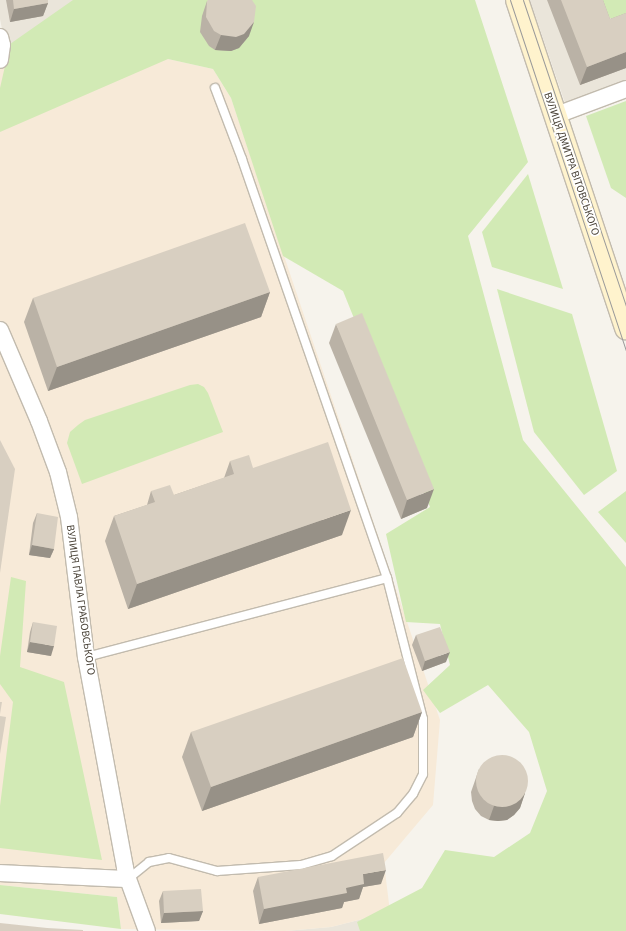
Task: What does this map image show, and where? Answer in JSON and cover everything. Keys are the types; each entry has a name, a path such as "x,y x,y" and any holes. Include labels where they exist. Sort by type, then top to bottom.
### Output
{"main road":[{"name":"ВУЛИЦЯ ДМИТРА ВІТОВСЬКОГО","path":"517,0 554,116 626,328"}],"street":[{"path":"0,37 2,46 0,60"},
{"path":"554,116 626,89"},
{"name":"ВУЛИЦЯ ПАВЛА ГРАБОВСЬКОГО","path":"0,330 39,421 58,472 69,517 86,657 128,879 147,931"},
{"path":"0,873 128,879"}],"lane":[{"path":"128,879 149,862 169,858 218,871 301,865 332,856 397,813 413,794 423,774 423,719 387,578 242,158 215,88"},
{"path":"86,657 387,578"}],"shaded area":[{"path":"0,0 129,0 12,43 5,44 0,19"},
{"path":"530,0 626,0 626,85 576,104 565,103"},
{"path":"0,56 168,59 213,69 231,98 440,720 433,805 384,863 390,912 331,927 285,931 121,929 117,897 0,885"},
{"path":"390,912 402,931 285,931 331,927"}],"green space":[{"path":"73,0 475,0 528,162 468,236 523,440 626,567 626,931 360,931 357,922 422,888 445,850 494,857 530,833 547,791 529,732 488,685 440,713 423,690 450,665 440,624 406,622 386,534 430,507 343,291 283,256 231,98 213,69 168,59 0,132 0,88 10,44"},
{"path":"596,0 626,0 626,23 621,25 606,15"},
{"path":"626,101 626,198 611,188 586,116"},
{"path":"528,174 563,289 492,267 482,232"},
{"path":"497,289 572,314 617,471 584,495 534,432"},
{"path":"198,384 204,387 208,393 223,432 82,484 67,443 70,432 78,425 85,420 190,385"},
{"path":"626,491 626,543 598,512"},
{"path":"11,577 26,581 20,667 64,682 102,860 0,848 0,806 13,702 0,684 0,656"},
{"path":"0,885 117,897 121,929 0,914"}],"building":[{"path":"13,0 48,0 48,3 14,9"},
{"path":"208,0 252,0 256,6 254,22 244,34 236,37 221,35 214,31 206,17"},
{"path":"561,0 603,0 610,19 626,13 626,52 587,67"},
{"path":"245,223 270,292 57,367 33,298"},
{"path":"362,313 434,489 407,500 336,324"},
{"path":"0,440 15,469 0,573"},
{"path":"328,442 351,510 137,584 114,516 155,502 151,491 170,485 174,495 234,474 230,461 249,455 253,468"},
{"path":"37,513 58,517 54,549 32,545"},
{"path":"33,622 57,626 54,646 30,642"},
{"path":"440,627 450,652 425,661 416,635"},
{"path":"403,658 422,712 211,787 191,732"},
{"path":"0,702 2,702 0,714"},
{"path":"0,716 6,717 0,754"},
{"path":"502,755 512,757 520,763 526,771 528,781 526,791 520,799 512,805 502,807 492,805 484,799 478,791 476,781 478,771 484,763 492,757"},
{"path":"383,853 386,870 363,874 364,884 346,888 347,893 264,909 258,877"},
{"path":"201,889 203,911 164,913 163,891"},
{"path":"0,923 83,930 83,931 0,931"}],"tram line":[{"path":"510,0 626,350"},
{"path":"523,0 626,306"}]}
